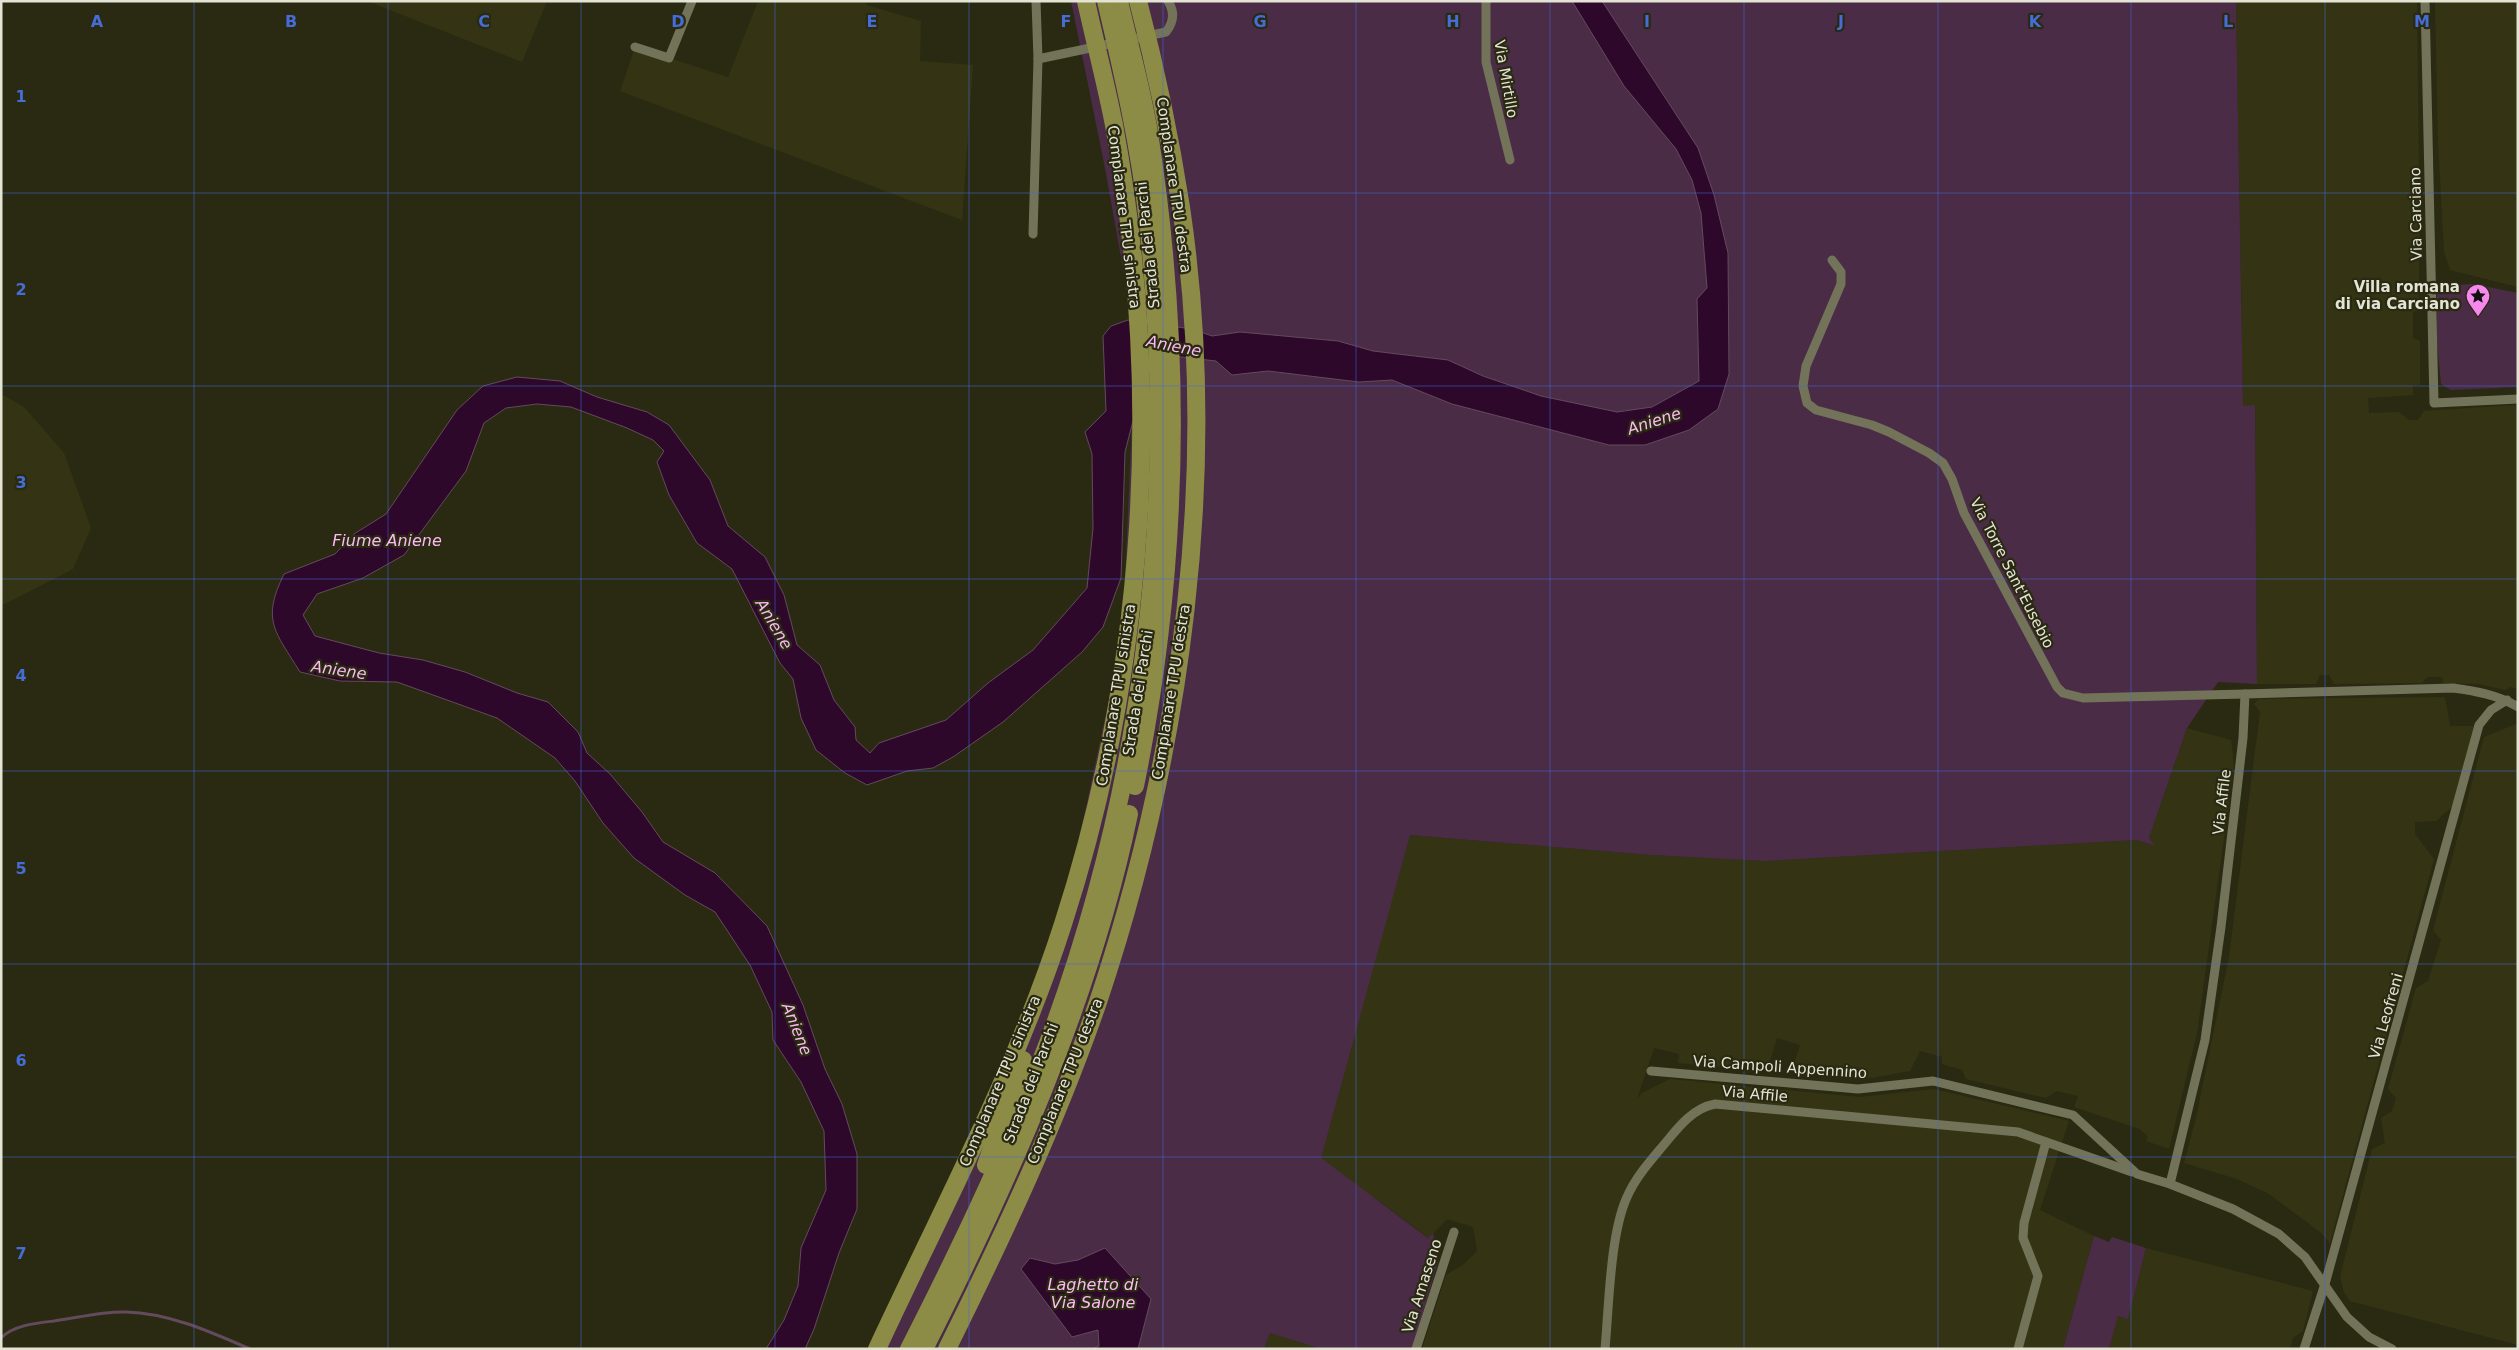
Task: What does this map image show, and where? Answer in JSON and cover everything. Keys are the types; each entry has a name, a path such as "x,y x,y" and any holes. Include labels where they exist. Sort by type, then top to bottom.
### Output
{"highway":[{"path":"1074,1 1095,39"},
{"name":"Complanare TPU sinistra","path":"878,1349 1008,1067 1063,925 1100,794 1128,629 1141,483 1141,401 1135,294 1114,126 1086,1"},
{"name":"Strada dei Parchi","path":"910,1349 967,1233 1010,1137 1039,1066 1082,944 1116,820 1168,558 1173,398 1161,292 1133,125 1106,1"},
{"name":"Strada dei Parchi","path":"1120,1 1149,131 1160,213 1161,292"},
{"name":"Complanare TPU destra","path":"947,1349 1008,1221 1044,1138 1080,1050 1110,963 1138,864 1156,786 1183,627 1193,520 1196,439 1190,291 1181,208 1160,84 1138,1"},
{"path":"1146,1 1158,51 1160,84"},
{"name":"Strada dei Parchi","path":"924,1349 992,1209 1039,1100 1078,997 1107,903 1128,821 1144,744 1154,632"},
{"path":"905,1349 982,1176 1052,973 1063,925"}],"street":[{"path":"635,47 669,58 692,1"},
{"path":"1033,234 1038,58 1036,1"},
{"path":"1038,58 1078,52 1166,32 1171,25 1173,15 1168,1"},
{"name":"Via Mirtillo","path":"1486,1 1486,62 1510,160"},
{"name":"Via Carciano","path":"2425,1 2434,403 2518,400"},
{"name":"Via Torre Sant'Eusebio","path":"1832,260 1841,272 1841,284 1806,366 1803,380 1804,398 1816,410 1872,425 1889,432 1929,453 1943,463 1952,479 1964,513 2057,687 2063,693 2083,698 2245,694"},
{"path":"2245,694 2453,688 2477,691 2507,700 2518,707"},
{"name":"Via Affile","path":"2170,1184 2205,1040 2244,738 2245,694"},
{"name":"Via Leofreni","path":"2304,1349 2325,1284 2479,725 2491,710 2507,700"},
{"name":"Via Campoli Appennino","path":"1651,1071 1858,1089 1932,1082 2073,1115 2137,1174 2170,1184 2233,1209 2279,1234 2305,1257 2347,1317 2369,1336 2392,1349"},
{"name":"Via Affile","path":"1605,1349 1617,1236 1627,1197 1633,1185 1679,1126 1690,1116 1707,1106 1715,1104 2018,1132 2137,1174"},
{"path":"2018,1349 2038,1276 2023,1238 2024,1223 2046,1142"},
{"name":"Via Amaseno","path":"1416,1349 1454,1232"}],"shaded area":[{"path":"367,1 547,1 522,62"},
{"path":"758,1 866,1 866,5 921,21 920,61 973,65 962,220 620,91 635,47 728,77"},
{"path":"1071,1 2236,1 2243,406 2255,405 2257,684 2218,682 2187,728 2149,838 2155,846 2136,840 1765,861 1651,855 1410,835 1321,1158 1428,1238 1433,1233 1438,1262 1412,1349 1321,1349 1270,1333 1264,1349 872,1349 1016,1030 1071,878 1115,671 1125,581 1134,373 1128,296 1104,163"},
{"path":"2236,1 2417,1 2419,179 2410,180 2410,190 2419,191 2420,238 2413,239 2414,252 2419,254 2419,310 2413,312 2413,338 2420,341 2420,385 2413,385 2413,395 2368,398 2369,413 2399,412 2409,420 2418,420 2424,411 2518,405 2518,689 2511,687 2505,690 2479,684 2443,683 2442,677 2427,677 2422,683 2334,684 2329,675 2320,675 2316,684 2257,684 2255,406 2243,406"},
{"path":"2435,1 2518,1 2518,287 2450,270 2444,251 2438,142"},
{"name":"Villa romana di via Carciano","path":"2473,284 2518,293 2518,387 2451,390 2441,384 2437,341 2437,286"},
{"path":"1,394 24,407 64,453 91,528 73,569 5,604 1,604"},
{"path":"2445,697 2450,726 2474,726 2453,806 2436,821 2415,822 2415,834 2434,859 2330,1243 2320,1232 2269,1194 2237,1179 2184,1163 2196,1118 2229,957 2260,712 2254,704 2259,699"},
{"path":"2516,724 2518,725 2518,1345 2350,1301 2344,1292 2340,1277 2372,1149 2385,1143 2381,1118 2392,1111 2396,1098 2388,1089 2416,988 2428,981 2441,940 2433,930 2484,737"},
{"path":"2187,728 2231,740 2234,766 2197,1033 2169,1149 2146,1141 2148,1137 2140,1129 2074,1107 2078,1096 2057,1091 2046,1098 1966,1079 1962,1070 1942,1064 1942,1057 1920,1051 1910,1071 1872,1078 1825,1075 1794,1064 1800,1045 1777,1038 1769,1064 1766,1068 1758,1070 1678,1063 1679,1054 1654,1048 1637,1099 1642,1093 1670,1079 1860,1097 1934,1089 2069,1121 2040,1210 2094,1236 2063,1349 1422,1349 1446,1275 1464,1264 1477,1251 1473,1227 1447,1219 1429,1238 1382,1203 1315,1162 1410,835 1651,855 1765,861 2136,840 2154,846 2149,838"},
{"path":"2094,1236 2109,1242 2112,1237 2146,1248 2128,1319 2118,1316 2109,1349 2063,1349"},
{"path":"2146,1248 2313,1291 2303,1331 2293,1338 2290,1349 2109,1349 2118,1316 2128,1318"},
{"path":"1270,1333 1321,1349 1264,1349"}],"water":[{"name":"Fiume Aniene","path":"1572,1 1602,1 1698,148 1714,195 1728,253 1729,374 1718,409 1689,430 1645,445 1609,445 1452,404 1392,380 1359,382 1268,371 1232,375 1216,361 1139,352 1134,417 1125,452 1121,578 1103,627 1082,652 1003,722 953,757 933,768 907,771 867,785 845,773 816,750 801,718 793,679 780,663 732,569 697,543 669,495 657,462 664,451 653,440 571,407 537,404 506,408 484,423 466,471 404,555 363,578 317,594 303,615 315,636 379,653 423,660 465,672 517,693 548,702 578,732 587,753 610,774 642,812 663,842 715,873 767,926 803,1005 825,1069 842,1104 857,1154 857,1209 839,1253 814,1329 805,1349 766,1349 784,1320 798,1286 801,1248 826,1190 824,1131 801,1082 773,1040 772,1012 750,965 715,912 685,895 634,858 603,823 575,781 555,758 497,718 397,682 340,681 300,672 278,635 272,615 273,603 284,574 335,554 354,534 386,514 457,410 483,386 517,377 560,381 597,397 647,412 669,425 710,480 728,526 765,557 784,595 797,645 820,665 834,700 855,727 856,740 870,753 879,743 946,720 988,683 1033,650 1087,588 1093,528 1092,454 1085,432 1106,411 1103,336 1111,326 1128,320 1192,329 1212,336 1240,332 1338,341 1373,351 1448,360 1483,376 1541,396 1617,412 1652,407 1699,381 1697,299 1707,288 1701,213 1692,180 1676,149 1624,86"},
{"name":"Laghetto di Via Salone","path":"1105,1248 1151,1299 1138,1349 1092,1349 1099,1346 1098,1330 1072,1337 1021,1269 1030,1258 1055,1264 1078,1260"}],"waterway":[{"path":"1,1338 12,1330 33,1324 126,1312 142,1313 174,1320 205,1330 250,1349"}],"place":[{"name":"Villa romana di via Carciano","path":"2478,317"}],"water label":[{"name":"Aniene","path":"1174,346"},
{"name":"Aniene","path":"1654,421"},
{"name":"Aniene","path":"774,624"},
{"name":"Aniene","path":"339,670"},
{"name":"Aniene","path":"797,1029"}]}
